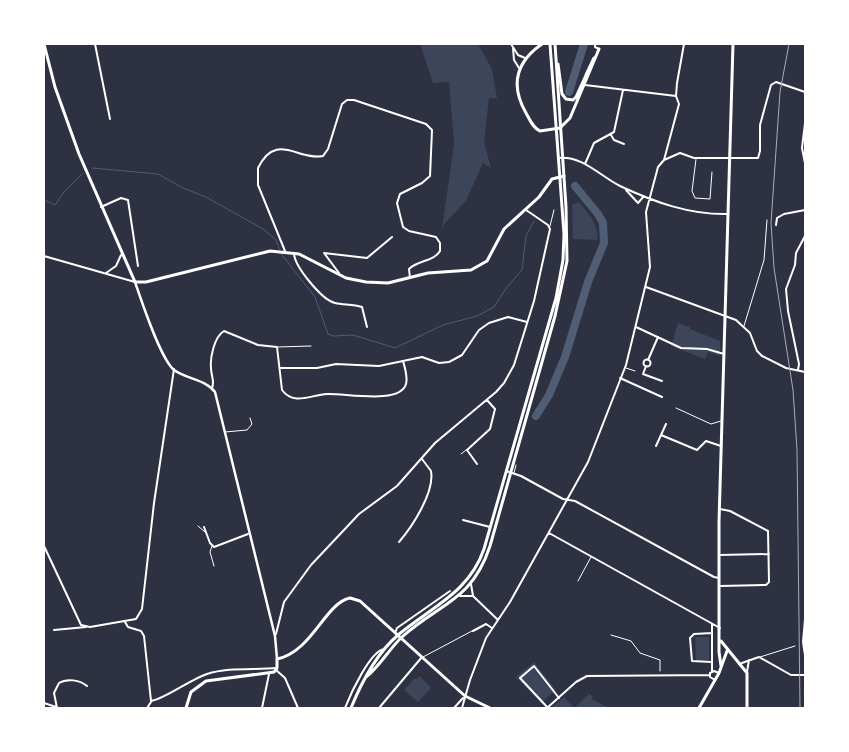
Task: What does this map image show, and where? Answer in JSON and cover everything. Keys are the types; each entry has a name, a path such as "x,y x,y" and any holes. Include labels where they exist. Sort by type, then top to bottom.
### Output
{"main road":[{"path":"44,44 67,123 135,282 163,278 257,253 277,251 294,253 315,260 338,275 354,281 381,284 428,273 471,270 478,268 490,256 504,229 539,197 552,179 562,176"},
{"path":"550,44 558,128 563,157 562,176"},
{"path":"539,45 525,58 517,76 518,95 533,125 540,131 558,128 570,118 601,44"},
{"path":"722,666 719,652 721,640 719,509 733,44"},
{"path":"365,678 397,636 460,596 471,584 486,557 562,289 568,237 562,176 558,158 556,46"},
{"path":"556,46 562,94 566,99 573,100 599,49"},
{"path":"585,85 586,73"},
{"path":"350,708 365,678 385,649 397,636 449,598 466,582 482,556 490,527 510,472"},
{"path":"186,708 192,692 202,683 274,671 277,659 296,653 346,598 354,598 360,601 464,696 490,708"},
{"path":"721,640 726,650 747,673 747,708"},
{"path":"719,652 722,648 726,650"},
{"path":"700,708 720,673 726,650"}],"street":[{"path":"95,44 110,119"},
{"path":"511,44 518,55 525,58"},
{"path":"595,44 595,47 599,49"},
{"path":"664,160 678,104 676,96 679,64 684,45 680,44"},
{"path":"513,48 514,60 519,68"},
{"path":"462,708 464,696 483,645 549,533 588,462 625,367 650,267 646,217 659,164 680,153 696,158 754,159 760,154 760,125 770,88 776,82 784,83 805,92"},
{"path":"585,85 676,96"},
{"path":"585,164 594,143 611,135 616,129 623,90"},
{"path":"284,251 257,180 260,163 269,154 283,149 313,156 323,156 328,149 344,101 354,100 426,124 432,133 430,176 422,183 400,194 397,203 400,221 405,230 433,235 438,239 440,247 438,255 434,258 412,266 409,269 410,278"},
{"path":"805,123 802,156 805,163"},
{"path":"611,135 614,140 624,144"},
{"path":"558,158 563,157 585,164 612,182 649,199 676,208 728,214"},
{"path":"696,158 692,191 695,198 710,199 712,172"},
{"path":"626,188 635,201 640,202 644,196"},
{"path":"101,206 121,198 128,200 138,266"},
{"path":"526,210 550,227"},
{"path":"275,636 284,602 311,564 357,517 397,486 435,443 500,388 514,365 535,297 554,210"},
{"path":"776,225 777,218 781,215 805,210"},
{"path":"744,326 764,260 767,220"},
{"path":"798,370 799,362 786,296 788,279 795,265 796,253 805,236"},
{"path":"338,275 338,271 324,253 367,258 392,237"},
{"path":"294,253 302,272 316,286 321,296 335,303 362,307 367,327"},
{"path":"106,273 116,266 122,255"},
{"path":"44,256 135,282 160,346 174,369 212,388"},
{"path":"646,287 725,315 744,326 752,335 759,354 786,368 805,372"},
{"path":"280,368 317,368 336,364 380,366 424,357 439,363 449,362 462,355 479,330 489,323 508,317 527,322"},
{"path":"636,327 685,349 707,350 724,354"},
{"path":"277,659 275,636 212,388 214,383 211,362 216,342 224,331 258,345 277,347 311,346"},
{"path":"646,366 644,362 648,360 658,337"},
{"path":"277,347 282,390 295,400 302,400 312,394 341,393 381,397 398,394 406,386 403,361"},
{"path":"648,360 650,364 646,366 643,374 662,381"},
{"path":"625,367 634,371"},
{"path":"54,630 125,622 136,619 142,608 154,503 174,369"},
{"path":"620,378 662,397"},
{"path":"462,454 490,428 495,409 487,400"},
{"path":"676,408 711,424 722,421"},
{"path":"224,432 246,430 252,424 250,418"},
{"path":"656,446 666,424"},
{"path":"661,435 697,450 706,441 721,446"},
{"path":"467,450 477,464"},
{"path":"399,542 418,514 431,483 432,471 422,459"},
{"path":"516,465 510,472 591,510 714,577 720,578"},
{"path":"719,509 730,511 768,531 769,584 720,586"},
{"path":"463,520 490,527"},
{"path":"198,526 206,532"},
{"path":"204,527 212,546 210,552 214,566"},
{"path":"549,533 720,628"},
{"path":"212,546 217,546 248,534"},
{"path":"44,546 78,622 86,627"},
{"path":"719,555 768,554"},
{"path":"578,581 591,557"},
{"path":"471,584 473,596 498,620"},
{"path":"397,636 398,628 450,591"},
{"path":"460,596 473,596"},
{"path":"805,619 805,655"},
{"path":"125,622 128,627 140,631 144,636 151,701 146,708"},
{"path":"379,708 422,657 486,624 492,628"},
{"path":"710,675 712,671 712,624"},
{"path":"712,633 694,634 690,638 692,661 712,662"},
{"path":"611,634 631,641 640,653 660,660 660,671"},
{"path":"739,664 795,646"},
{"path":"345,708 360,675 378,652 385,649"},
{"path":"759,657 791,675 805,675"},
{"path":"747,673 749,660"},
{"path":"559,698 534,666 520,678 548,708 559,698 576,682 587,676 710,675 716,680"},
{"path":"151,701 157,700 187,682 210,674 274,671 285,678 298,708"},
{"path":"262,708 274,671"},
{"path":"712,671 720,673"},
{"path":"58,708 54,693 59,683 67,680 83,682 87,686"},
{"path":"454,708 464,696"},
{"path":"44,703 58,708"}],"shaded area":[{"path":"420,44 478,44 492,69 497,98 489,98 484,142 491,168 483,163 466,201 446,222 442,229 454,144 449,82 433,83"},
{"path":"579,202 595,224 597,240 573,239 572,205"},
{"path":"678,323 720,341 720,356 708,352 705,359 671,346"},
{"path":"695,637 709,637 709,660 696,660"},
{"path":"534,662 556,690 541,703 516,677"},
{"path":"420,676 431,688 418,702 404,690 415,678"},
{"path":"589,694 593,696 592,699 609,708 574,708"},
{"path":"564,697 574,708 551,708"}],"waterway":[{"path":"569,92 584,44"},
{"path":"92,168 158,174 183,188 206,197 263,229 276,240 282,255 315,297 328,334 333,336 353,335 395,348 443,325 477,316 494,307 507,287 522,270 526,236 534,221"},
{"path":"44,200 55,205 64,192 83,173"},
{"path":"536,416 549,395 565,357 588,282 604,243 603,223 575,186"}],"railway":[{"path":"789,44 780,92 771,223 774,268 793,390 797,450 800,708"}]}
